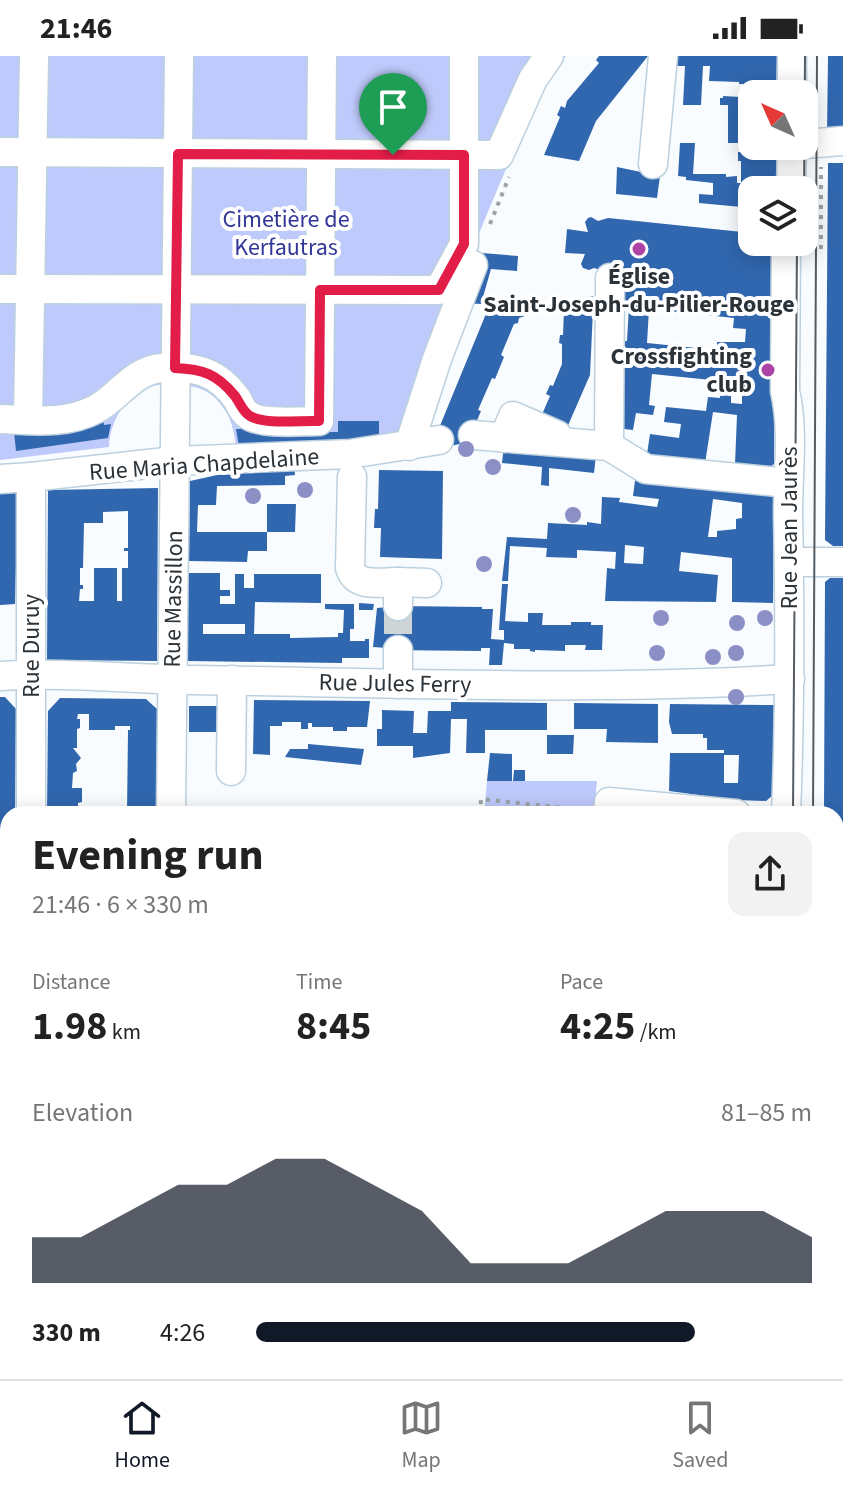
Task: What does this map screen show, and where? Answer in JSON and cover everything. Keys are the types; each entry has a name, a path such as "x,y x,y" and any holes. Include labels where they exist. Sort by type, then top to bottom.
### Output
{"street":[{"path":"28,420 34,56"},
{"name":"Rue Massillon","path":"171,806 179,56"},
{"path":"0,419 64,421 82,416 100,407 132,379 159,368 175,376 199,369 223,382 247,415 259,420 319,421 322,56"},
{"path":"0,289 439,290 464,244 464,56"},
{"path":"0,152 499,155 533,79 549,56"},
{"path":"519,152 545,89 572,56"},
{"path":"653,164 663,56"},
{"path":"792,56 792,80"},
{"name":"Rue Jean Jaurès","path":"786,256 785,391 790,412 790,679 786,806"},
{"path":"409,446 437,359 473,265"},
{"path":"609,446 610,278"},
{"path":"504,438 513,416 558,435"},
{"path":"473,435 609,446 646,469 788,483"},
{"name":"Rue Maria Chapdelaine","path":"0,479 175,461 350,454 439,440"},
{"name":"Rue Duruy","path":"31,477 31,806"},
{"path":"352,477 352,576 359,582 409,582"},
{"path":"789,562 843,562"},
{"path":"398,650 398,684"},
{"name":"Rue Jules Ferry","path":"0,676 31,674 398,684 629,686 790,679"},
{"path":"231,771 232,680"},
{"path":"609,806 609,802 651,806"}],"path":[{"path":"821,249 823,143"},
{"path":"473,265 519,152"},
{"path":"481,806 481,799 547,806"}],"green space":[{"name":"Cimetière de Kerfautras","path":"0,56 566,56 541,86 399,432 347,448 237,450 229,418 215,398 191,386 159,385 135,395 121,409 112,427 109,447 0,460"},
{"path":"487,781 597,781 595,806 485,806"}],"building":[{"path":"599,56 648,56 596,121 579,161 544,155 560,117 557,115 561,106 565,108 567,101 599,63 596,60"},
{"path":"672,56 777,56 776,80 709,81 710,66 703,66 701,105 683,105 685,66 671,66"},
{"path":"828,56 843,56 843,133 827,134"},
{"path":"723,96 738,97 738,143 728,143 728,105 720,105"},
{"path":"680,143 695,143 693,174 737,176 738,207 699,203 699,194 713,195 713,183 678,176"},
{"path":"776,160 776,176 741,176 741,161 738,161"},
{"path":"828,163 843,163 843,546 833,546 825,540"},
{"path":"617,167 660,176 657,198 616,194"},
{"path":"591,217 598,221 608,218 738,232 738,256 775,256 774,464 767,469 735,464 737,415 713,412 704,470 646,461 650,434 679,438 681,424 664,422 666,407 706,411 708,397 720,398 721,381 652,374 649,405 655,406 653,415 636,413 633,430 624,429 621,447 620,395 629,306 620,306 604,271 583,268 581,264 585,254 565,253 567,229 588,232 585,222","holes":["649,309 734,318 733,328 746,329 745,342 717,342 717,350 647,343","731,382 742,384 742,404 731,403"]},
{"path":"482,253 518,256 517,271 491,269 481,304 462,303"},
{"path":"586,296 604,297 603,311 593,310 590,375 566,430 540,419 550,396 546,394 550,385 553,386 562,364 562,344 559,343 560,335 563,335 564,309 585,310"},
{"path":"490,304 525,306 525,316 514,324 501,355 504,357 478,410 481,411 468,442 442,448 437,433"},
{"path":"103,418 104,425 111,424 108,438 16,451 14,432"},
{"path":"338,421 379,421 379,438 239,447 236,429 301,428 301,432 338,432"},
{"path":"504,445 596,455 594,473 549,468 549,486 541,485 542,467 502,463"},
{"path":"294,465 295,475 285,476 285,485 217,486 216,505 198,505 197,532 267,532 267,551 248,551 247,562 189,561 190,481 249,468"},
{"path":"379,470 443,471 442,559 380,557 381,528 374,528"},
{"path":"636,473 774,489 773,603 732,602 732,558 681,552 679,571 718,575 716,602 605,601 607,568 615,569 616,552 577,550 577,558 546,557 547,548 510,546 508,581 502,581 507,537 547,539 548,523 601,524 602,497 657,507 659,499 633,496","holes":["713,499 742,503 742,518 736,519 736,529 717,531 717,537 708,537","625,545 644,547 643,564 624,563"]},
{"path":"158,488 157,661 47,660 48,490","holes":["128,511 128,548 124,548 128,551 128,568 122,568 122,601 117,601 117,568 94,568 94,601 79,601 80,589 83,589 80,585 80,568 83,568 84,523 103,523 103,512"]},
{"path":"0,490 18,490 15,604 0,605"},
{"path":"267,504 296,504 295,532 267,532"},
{"path":"188,573 220,573 220,590 230,590 230,596 220,596 220,604 235,604 235,574 244,574 244,588 254,588 254,574 321,574 321,603 255,602 254,634 290,634 290,638 338,637 338,633 343,633 344,610 325,609 325,604 354,604 354,629 350,629 350,641 369,639 369,658 342,658 342,663 188,661","holes":["203,624 245,624 245,634 203,634"]},
{"path":"830,578 843,578 843,806 824,806 825,582"},
{"path":"502,584 508,584 505,621 528,622 528,613 543,613 542,625 591,622 591,625 603,625 602,650 585,650 586,645 565,645 565,651 535,652 514,649 514,644 504,643 502,665 489,665 490,648 481,648 481,651 387,650 373,647 377,608 398,606 493,609 491,639 504,640 504,630 499,630"},
{"path":"359,603 374,604 373,610 359,610"},
{"path":"0,697 5,697 16,709 15,806 0,806"},
{"path":"60,698 146,699 157,709 156,806 127,806 130,726 115,726 115,730 89,730 89,714 78,714 80,728 77,729 77,748 73,748 81,758 76,764 77,771 73,773 72,788 82,788 82,802 78,806 47,806 48,711"},
{"path":"254,700 370,701 367,727 333,731 333,727 312,727 312,723 308,723 308,729 301,729 301,722 282,722 282,726 270,726 270,755 253,754"},
{"path":"451,702 547,703 547,730 485,730 485,753 466,753 467,719 451,719 450,753 413,758 413,746 377,746 377,729 382,729 382,710 414,711 413,733 427,733 428,711 451,711"},
{"path":"574,703 658,704 658,743 606,742 607,729 574,729"},
{"path":"670,704 774,705 773,795 766,801 736,800 669,791 670,753 724,753 724,750 707,750 707,738 703,738 703,734 672,734","holes":["724,755 739,755 738,783 724,783"]},
{"path":"189,706 222,706 222,732 189,732"},
{"path":"547,735 574,735 573,754 547,754"},
{"path":"308,744 364,749 361,765 285,757 290,749 308,749"},
{"path":"490,753 512,754 512,781 487,781"},
{"path":"514,770 525,770 525,781 513,781"}],"tunnel":[{"path":"398,606 398,650"}],"tram line":[{"path":"804,176 805,56"},
{"path":"813,806 817,56"},
{"path":"793,806 797,256"}],"place":[{"name":"Église Saint-Joseph-du-Pilier-Rouge","path":"639,249"},
{"name":"Crossfighting club","path":"768,370"}],"route":[{"path":"178,154 393,155 464,155 464,244 439,290 320,290 319,421 259,420 247,415 223,382 199,369 175,368 178,154"}]}
